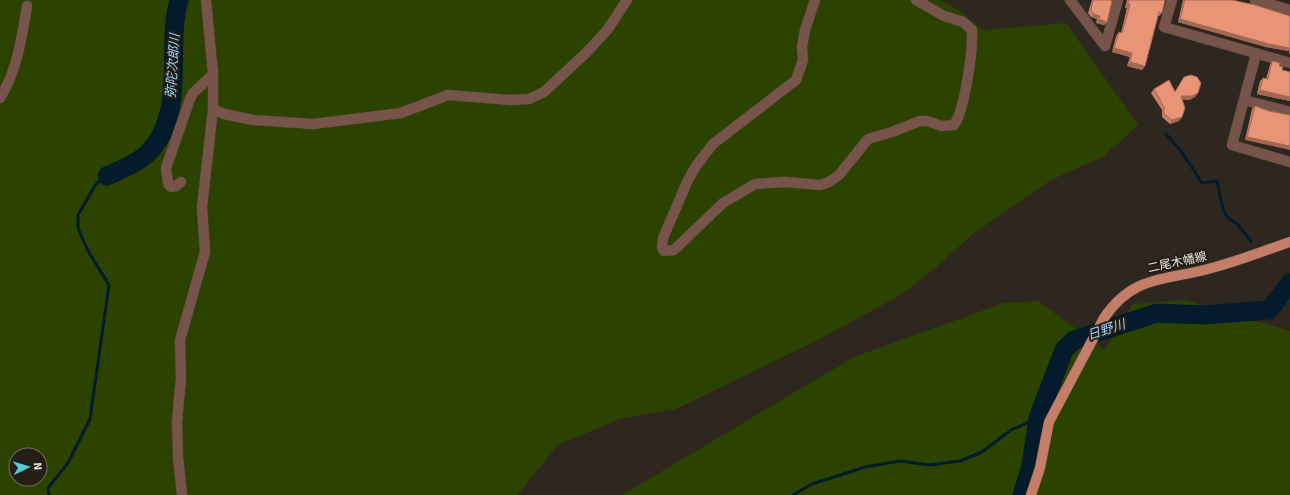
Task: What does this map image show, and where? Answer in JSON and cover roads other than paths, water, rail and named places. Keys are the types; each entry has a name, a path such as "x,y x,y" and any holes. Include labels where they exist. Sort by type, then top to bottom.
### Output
{"main road":[{"name":"二尾木幡線","path":"1031,495 1040,468 1049,422 1104,318 1127,291 1147,281 1208,269 1290,242"}],"street":[{"path":"182,495 178,457 177,422 181,378 180,340 205,252 202,207 213,109 213,74 206,0"},
{"path":"213,109 224,114 253,120 313,124 401,114 448,95 510,100 529,99 544,92 587,52 608,29 627,0"},
{"path":"815,0 805,30 802,47 803,60 796,80 722,135 696,166 676,206 663,238 662,248 664,251 674,250 723,203 755,184 785,182 820,185 829,182 839,175 868,139 892,132 920,121 927,121 942,126 954,125 959,117 964,93 972,30 963,22 944,16 916,0"},
{"path":"1070,0 1105,46 1118,0"},
{"path":"1172,0 1164,27 1290,63"},
{"path":"1255,0 1290,10"},
{"path":"0,98 9,84 21,40 27,6"},
{"path":"1256,54 1232,145 1290,162"},
{"path":"181,182 176,186 171,186 168,184 166,168 193,93 213,74"},
{"path":"1244,100 1290,112"}],"waterway":[{"name":"弥陀次郎川","path":"107,176 143,158 160,138 167,120 171,101 175,19 179,0"},
{"path":"1166,134 1181,151 1202,183 1217,181 1223,209 1227,217 1237,224 1251,241"},
{"path":"49,495 48,488 68,463 90,419 109,285 88,251 78,228 78,215 96,184 107,176"},
{"name":"日野川","path":"1022,495 1031,466 1038,418 1064,350 1074,340 1157,313 1204,315 1269,310 1290,283"},
{"path":"793,495 812,484 865,467 900,461 930,465 960,461 982,452 1011,430 1038,418"}]}
